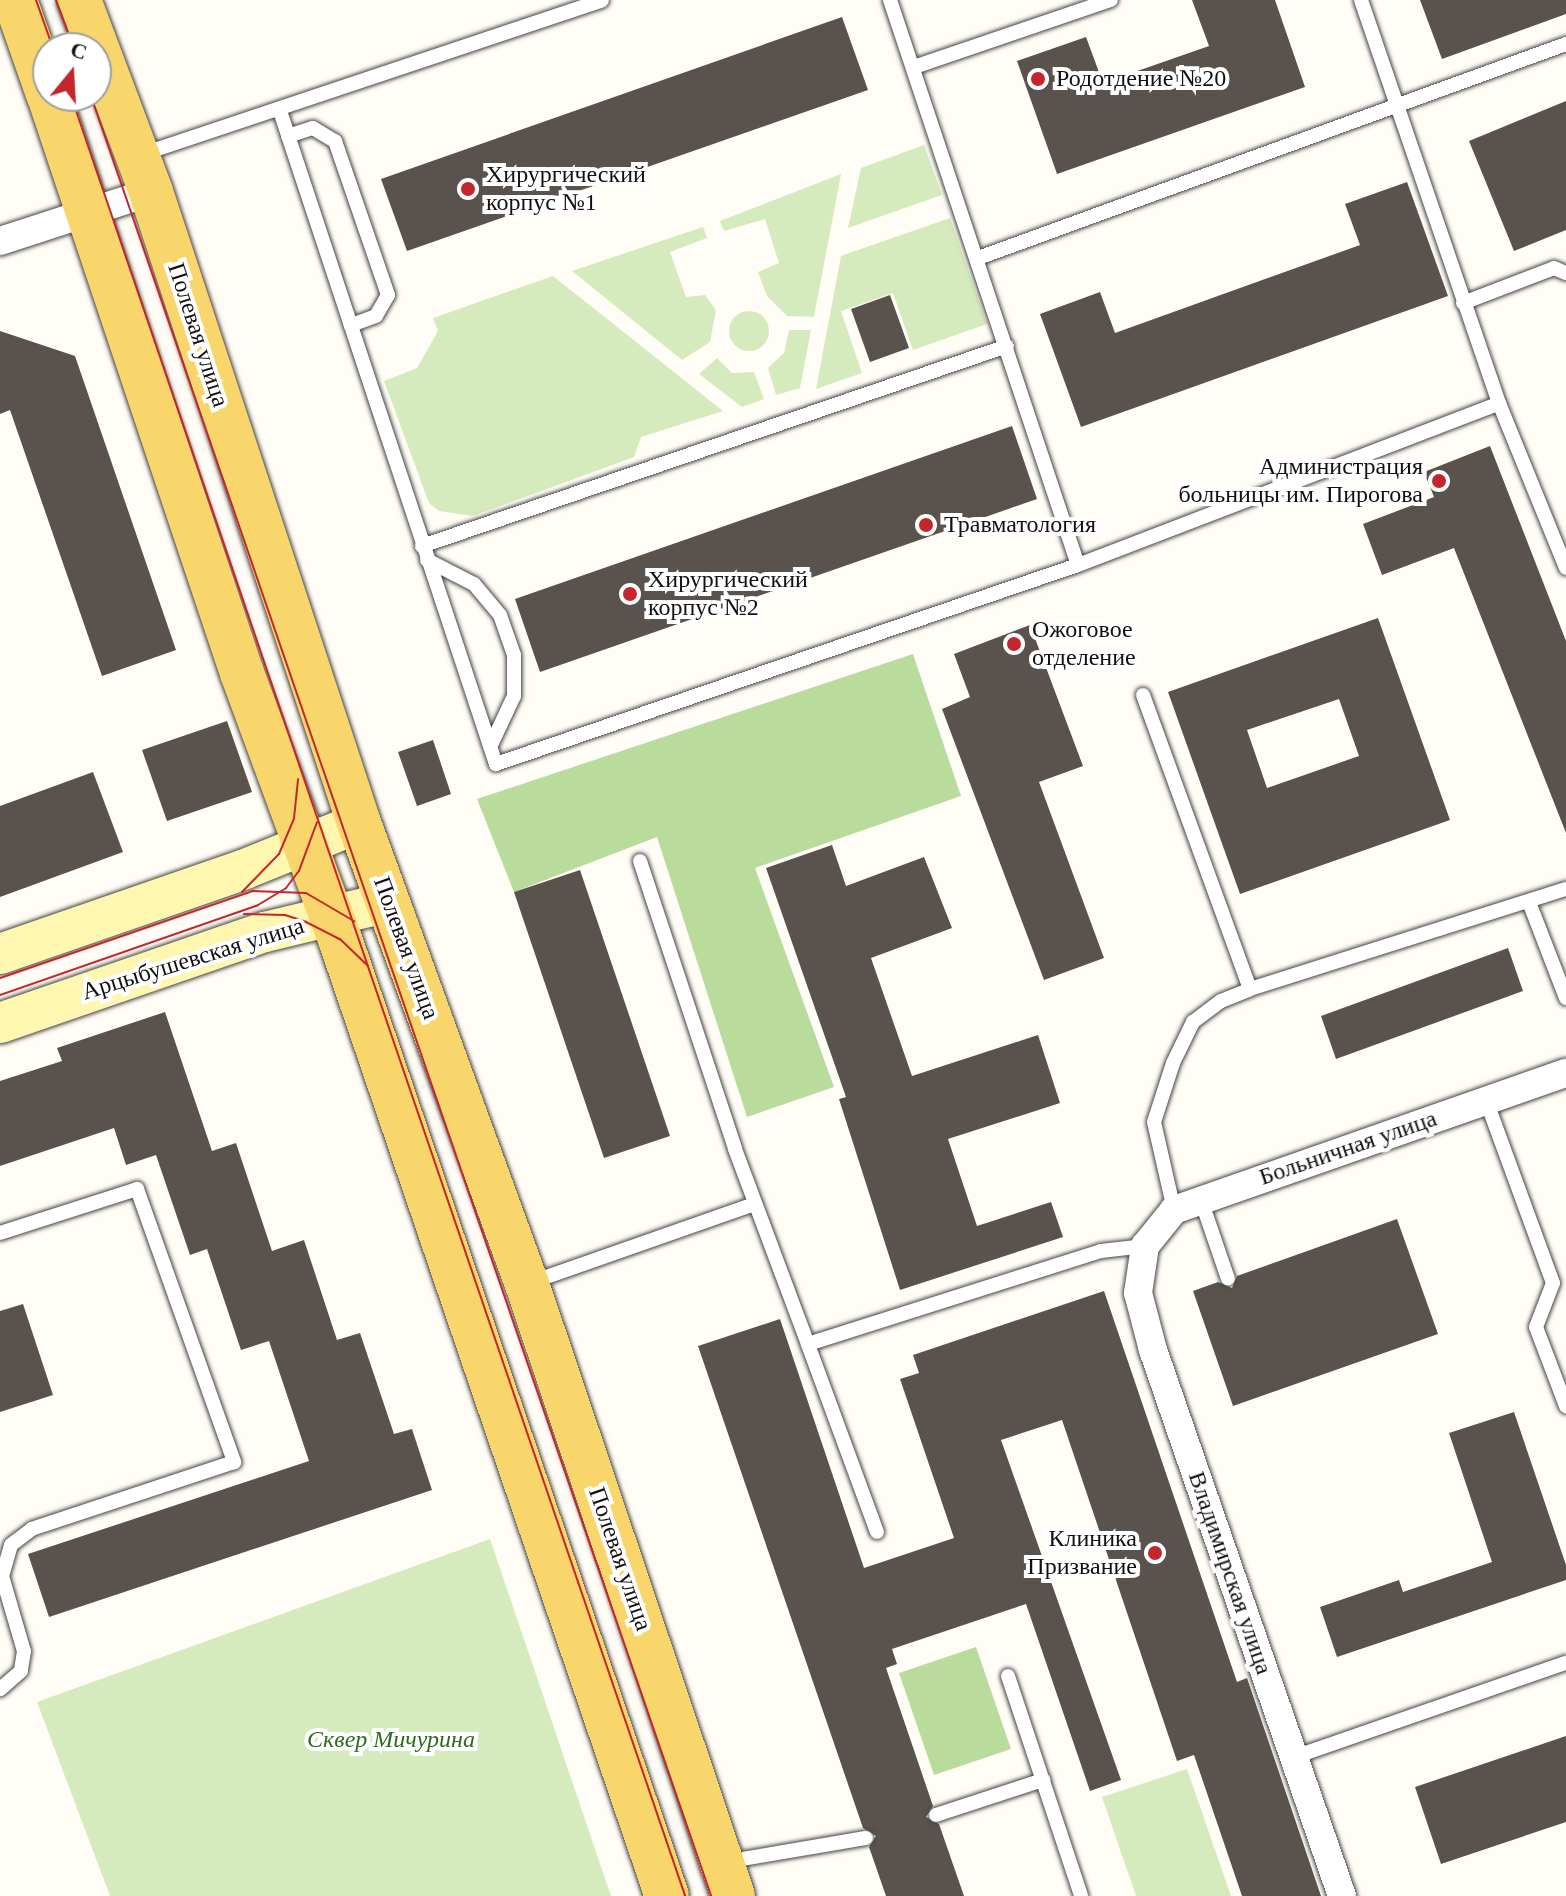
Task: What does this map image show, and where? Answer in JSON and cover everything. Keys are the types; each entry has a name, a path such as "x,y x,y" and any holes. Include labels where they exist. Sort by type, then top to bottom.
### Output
{"main road":[{"path":"15,0 32,49"},
{"name":"Полевая улица","path":"79,0 144,174 359,823 527,1284 728,1879"},
{"path":"54,112 667,1896"},
{"path":"0,954 359,823"},
{"name":"Арцыбушевская улица","path":"0,1023 175,960 389,902"}],"street":[{"path":"0,241 89,211 144,174"},
{"name":"Больничная улица","path":"1174,1210 1566,1073"},
{"path":"1145,1246 1174,1210"},
{"name":"Владимирская улица","path":"1145,1246 1138,1293 1153,1350 1342,1896"}],"lane":[{"path":"144,174 280,111 602,0"},
{"path":"890,0 1078,565"},
{"path":"914,67 1111,0"},
{"path":"1361,0 1499,403 1566,568"},
{"path":"978,258 1398,109 1566,44"},
{"path":"280,111 496,764 1078,565 1499,403"},
{"path":"288,136 313,128 335,141 388,295 376,316 351,325"},
{"path":"1463,303 1554,268 1566,273"},
{"path":"424,553 1007,346"},
{"path":"424,553 474,584 500,615 509,642 514,696 490,747"},
{"path":"1143,695 1250,989"},
{"path":"640,861 755,1204 877,1532"},
{"path":"1174,1210 1154,1122 1173,1063 1193,1022 1221,1001 1250,989 1566,889"},
{"path":"1529,902 1566,998"},
{"path":"1486,1100 1553,1283 1536,1327 1566,1406"},
{"path":"0,1233 137,1189 234,1462 32,1529 11,1545 2,1576 24,1651 21,1671 1,1688"},
{"path":"1201,1200 1228,1279"},
{"path":"527,1284 755,1204"},
{"path":"808,1344 1101,1251 1145,1246"},
{"path":"1294,1757 1566,1663"},
{"path":"1008,1676 1081,1896"},
{"path":"936,1815 1043,1780"},
{"path":"728,1879 866,1838"}],"green space":[{"path":"924,145 942,195 848,228 861,168"},
{"path":"841,174 814,317 787,316 767,296 758,272 779,263 765,219 724,231 720,221"},
{"path":"950,218 987,324 913,350 893,293 841,311 862,373 816,389 841,256"},
{"path":"703,227 707,238 670,252 686,297 705,295 716,310 710,342 682,360 572,271"},
{"path":"553,276 723,411 641,437 634,457 473,516 439,511 429,503 384,381 417,368 438,331 433,318"},
{"path":"749,311 763,317 769,331 763,345 749,351 735,345 729,331 735,317"},
{"path":"789,330 811,330 800,388 776,395 768,368 784,353"},
{"path":"717,358 732,373 754,372 764,399 742,407 699,374"},
{"path":"913,654 961,796 755,868 834,1087 747,1117 657,837 514,892 477,799"},
{"name":"Сквер Мичурина","path":"490,1539 611,1896 110,1896 37,1702"},
{"path":"976,1647 1011,1749 934,1775 899,1673"},
{"path":"1187,1769 1231,1896 1136,1896 1102,1797"}],"building":[{"path":"1192,0 1275,0 1305,87 1057,174 1017,61 1086,37 1103,83 1209,46"},
{"path":"1420,0 1566,0 1566,14 1442,59"},
{"path":"842,17 868,90 407,251 381,179"},
{"path":"1566,101 1566,230 1514,251 1469,141"},
{"path":"1407,182 1448,296 1081,427 1040,314 1100,292 1115,333 1360,245 1345,204"},
{"path":"890,295 909,348 870,362 851,309"},
{"path":"0,331 75,356 176,650 102,676 10,410 0,414"},
{"path":"1012,426 1037,499 540,672 515,599"},
{"path":"1490,446 1566,641 1566,833 1454,548 1382,575 1363,524 1434,497 1424,472"},
{"path":"1378,618 1450,820 1240,894 1168,692","holes":["1339,699 1359,756 1267,788 1247,730"]},
{"path":"1030,625 1083,766 1039,782 1104,958 1044,980 942,709 970,697 954,654"},
{"path":"227,721 252,792 167,821 142,750"},
{"path":"433,740 451,794 417,806 398,752"},
{"path":"93,772 123,852 0,897 0,806"},
{"path":"832,845 846,886 924,857 952,928 871,958 912,1076 1038,1035 1060,1103 948,1139 977,1226 1051,1202 1063,1237 900,1290 839,1099 846,1097 766,868"},
{"path":"580,870 670,1136 604,1158 514,892"},
{"path":"1508,948 1523,991 1336,1059 1321,1016"},
{"path":"165,1012 212,1151 236,1143 272,1251 304,1240 337,1340 360,1333 394,1434 412,1429 432,1490 49,1617 28,1554 309,1461 269,1341 241,1350 207,1249 190,1255 156,1155 126,1165 114,1128 0,1166 0,1081 62,1061 57,1048"},
{"path":"1397,1219 1438,1334 1233,1406 1193,1291 1218,1282 1232,1288 1237,1276"},
{"path":"1104,1291 1237,1682 1247,1678 1321,1896 1242,1896 1194,1755 1177,1761 1062,1420 1001,1440 1121,1780 1090,1791 1026,1604 892,1649 897,1664 886,1668 933,1806 926,1817 939,1824 964,1896 886,1896 869,1847 876,1836 863,1828 698,1346 780,1319 864,1568 954,1538 900,1379 919,1373 913,1355"},
{"path":"23,1304 53,1395 0,1412 0,1311"},
{"path":"1514,1412 1566,1565 1566,1580 1337,1657 1320,1607 1399,1580 1403,1592 1492,1562 1449,1433"},
{"path":"1566,1736 1566,1822 1441,1864 1415,1787"}],"tram line":[{"path":"36,0 47,32"},
{"path":"56,0 68,32"},
{"path":"76,112 685,1896"},
{"path":"97,112 711,1896"},
{"path":"242,892 279,854 294,818 298,779"},
{"path":"0,995 258,905 286,888 299,871 317,822"},
{"path":"0,978 252,891 306,893 354,921"},
{"path":"244,914 285,915 306,922 340,939 368,966"}],"place":[{"name":"Родотдение №20","path":"1038,79"},
{"name":"Хирургический корпус №1","path":"468,189"},
{"name":"Администрация больницы им. Пирогова","path":"1439,481"},
{"name":"Травматология","path":"926,525"},
{"name":"Хирургический корпус №2","path":"630,594"},
{"name":"Ожоговое отделение","path":"1014,644"},
{"name":"Клиника Призвание","path":"1155,1553"}]}
